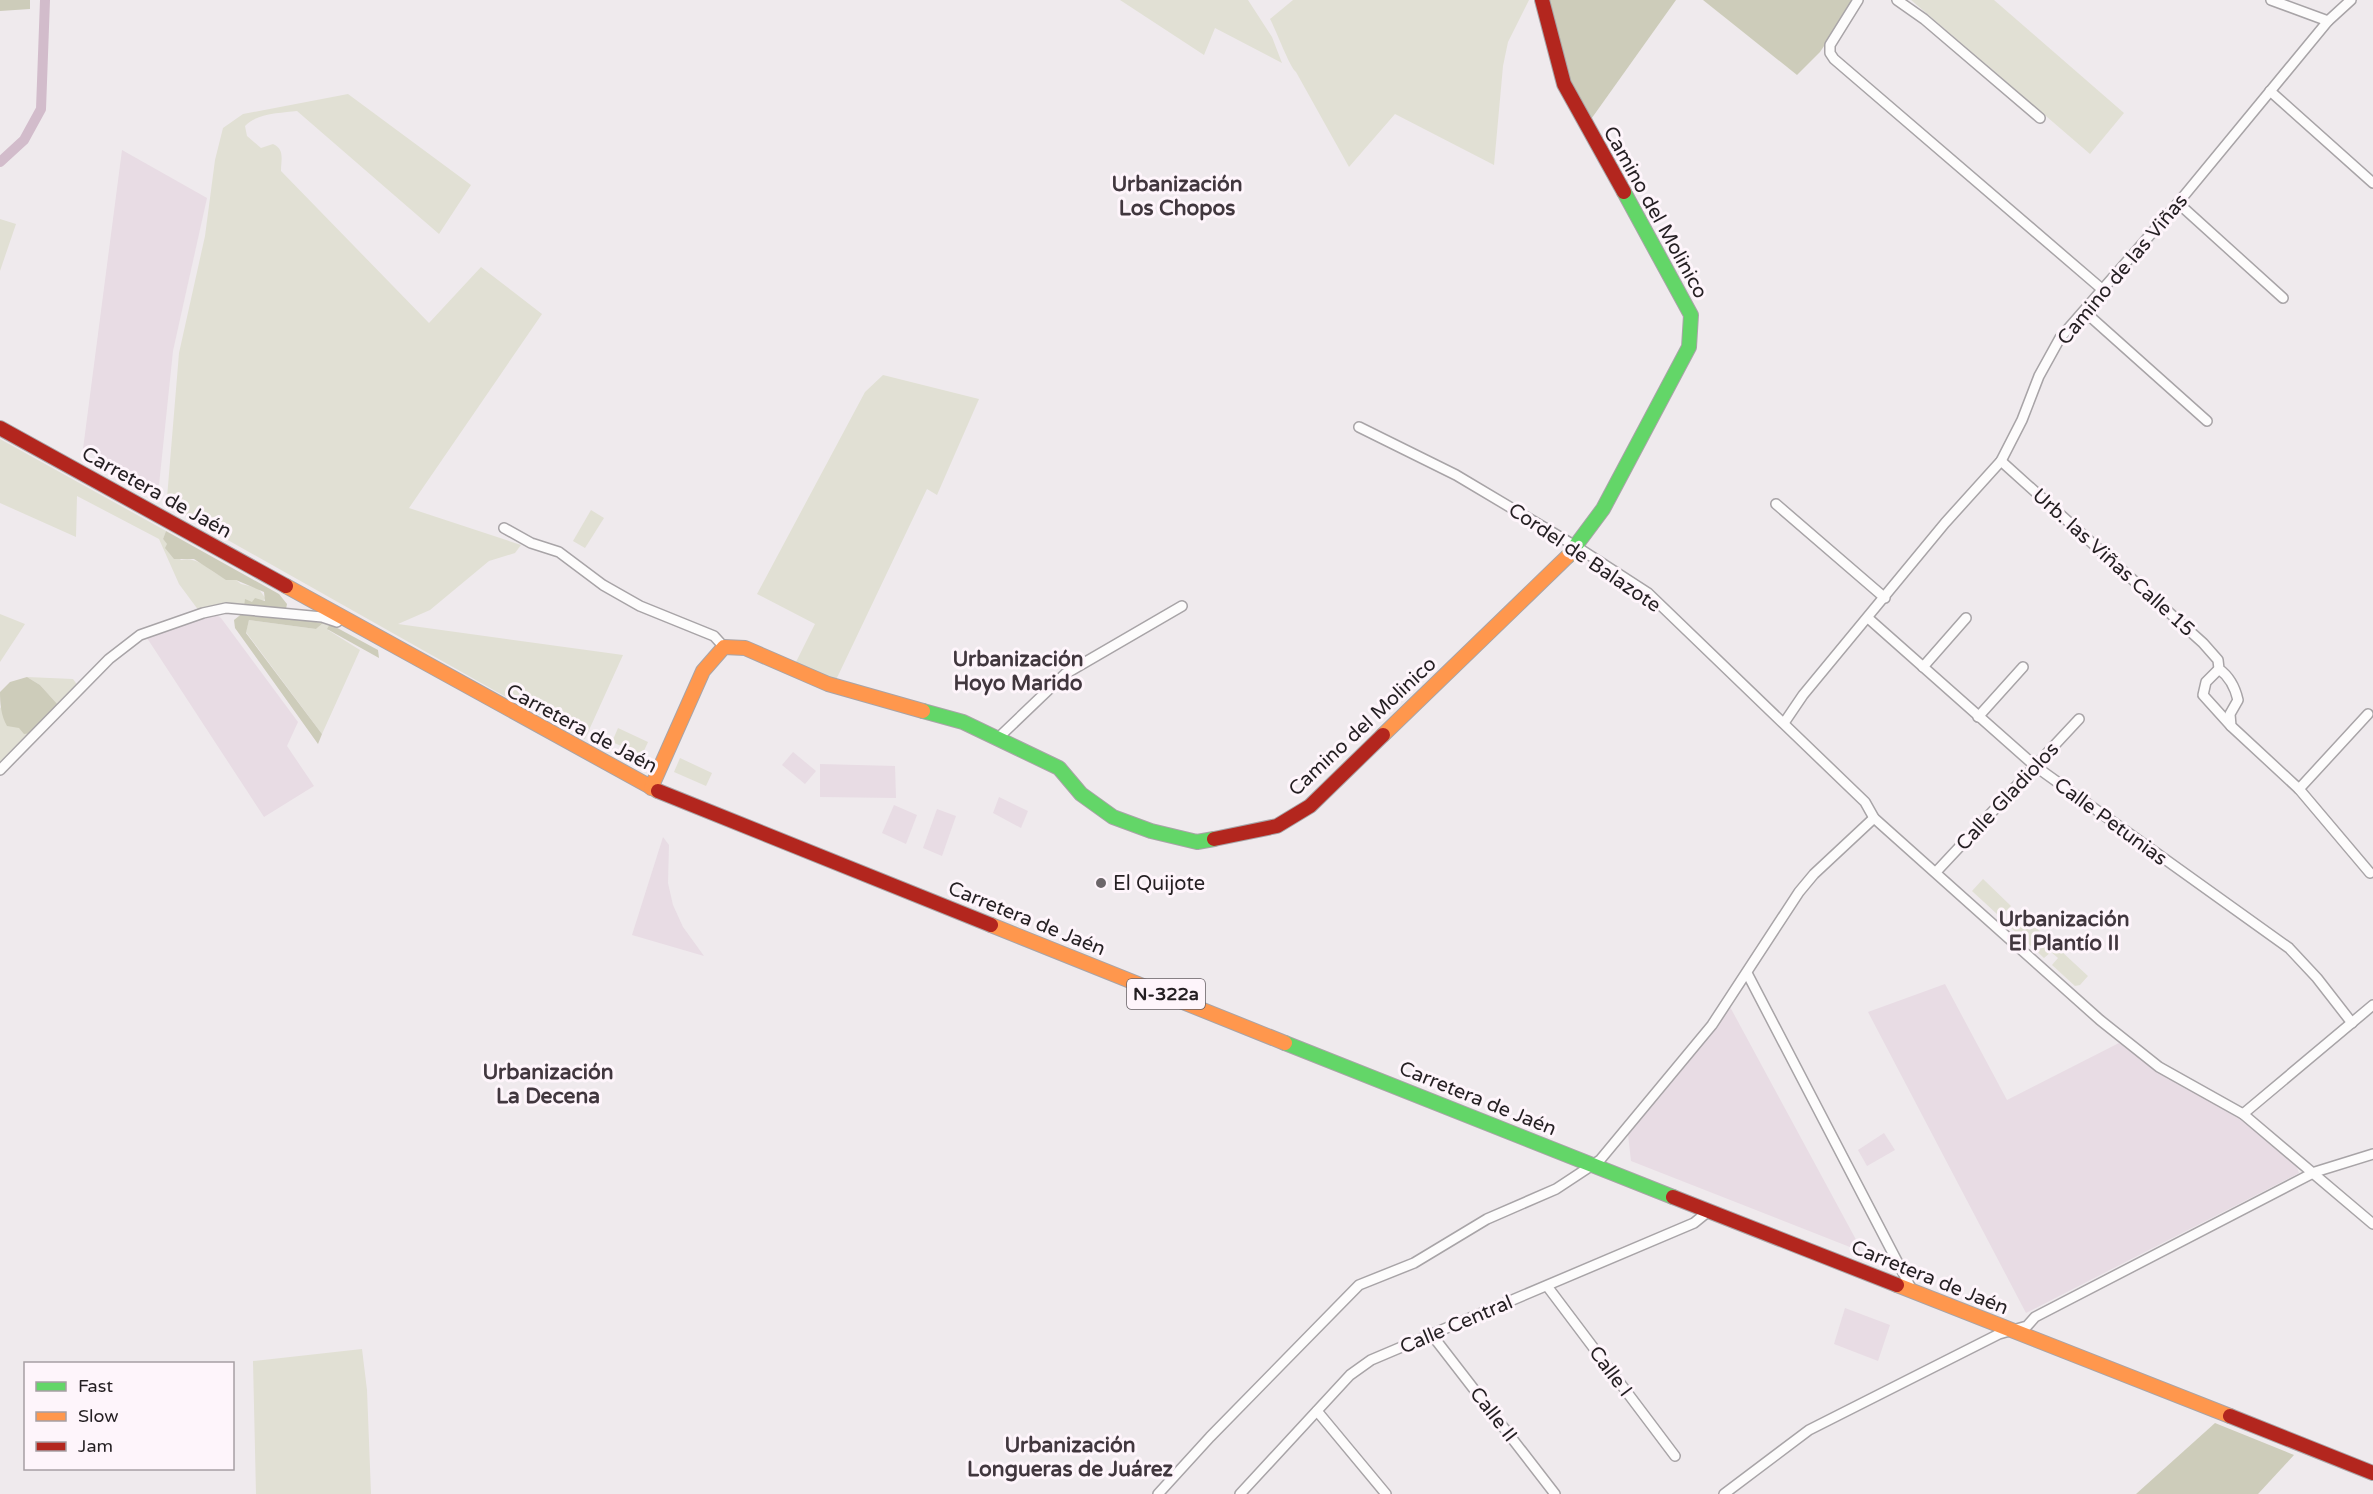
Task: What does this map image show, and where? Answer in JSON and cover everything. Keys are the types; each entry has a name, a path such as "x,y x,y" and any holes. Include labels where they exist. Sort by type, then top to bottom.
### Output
{"main road":[{"name":"Camino del Molinico","path":"724,647 745,648 828,684 963,722 1059,768 1082,794 1113,817 1151,831 1197,842 1277,826 1310,806 1577,547 1603,509 1685,354 1692,331 1691,315 1683,299 1564,84 1558,69 1542,0"},
{"name":"Carretera de Jaén","path":"0,428 651,788 1593,1165 1912,1290 2020,1329 2079,1357 2373,1473"},
{"path":"651,788 703,671 724,647"}],"street":[{"path":"1858,0 1830,45 1830,53 1834,59 2103,290"},
{"path":"1897,0 1924,19 2040,118"},
{"path":"2271,0 2328,21"},
{"name":"Camino de las Viñas","path":"1784,723 1803,696 1945,523 2001,461 2022,420 2039,376 2060,338 2178,203 2328,21 2351,0"},
{"path":"2270,91 2373,183"},
{"path":"2178,203 2283,298"},
{"path":"2085,312 2207,421"},
{"name":"Cordel de Balazote","path":"1359,427 1456,474 1648,593 1865,802 1874,818 2100,1020 2159,1067 2243,1114 2315,1172 2373,1224"},
{"name":"Urb. las Viñas Calle 15","path":"2001,461 2203,643 2218,660 2219,669 2226,674 2236,690 2238,700 2230,714 2231,726"},
{"path":"1776,504 1884,598"},
{"path":"504,528 531,543 559,552 603,585 640,606 714,636 724,647"},
{"path":"997,739 1065,674 1182,606"},
{"path":"0,770 109,659 140,635 203,613 226,608 322,617 363,630"},
{"name":"Calle Petunias","path":"1868,618 2035,766 2289,948 2317,978 2352,1023"},
{"path":"1923,667 1965,618"},
{"path":"1978,717 2023,667"},
{"path":"2219,669 2206,682 2203,695 2231,726 2299,789 2370,873"},
{"path":"2299,789 2368,714"},
{"name":"Calle Gladiolos","path":"1936,872 2079,719"},
{"path":"1158,1494 1210,1437 1359,1285 1414,1263 1487,1219 1556,1189 1593,1165 1672,1077 1712,1025 1799,892 1814,874 1874,818"},
{"path":"1747,973 1912,1290"},
{"path":"2243,1114 2373,1005"},
{"path":"1724,1494 1809,1430 1999,1334 2020,1329 2035,1317 2315,1172 2373,1154"},
{"name":"Calle Central","path":"1240,1494 1350,1375 1371,1360 1694,1223 1710,1210"},
{"name":"Calle I","path":"1547,1286 1675,1456"},
{"name":"Calle II","path":"1432,1335 1555,1494"},
{"path":"1317,1412 1386,1494"}],"shaded area":[{"path":"1120,0 1248,0 1272,37 1282,63 1215,28 1204,55"},
{"path":"1293,0 1529,0 1508,42 1503,66 1494,165 1395,114 1349,167 1290,64 1270,19"},
{"path":"1911,0 1994,0 2124,113 2090,154"},
{"path":"348,94 471,185 439,234 297,111 256,118 245,126 247,136 261,148 273,144 277,146 282,155 281,171 429,323 481,267 542,314 409,508 521,545 515,553 489,561 430,610 398,624 623,655 585,739 513,701 171,508 167,498 179,353 205,236 215,160 223,128 243,114"},
{"path":"122,150 207,198 173,351 159,485 152,487 83,449"},
{"path":"0,219 16,224 0,271"},
{"path":"883,375 979,399 937,495 927,489 835,682 794,666 815,624 757,594 865,392"},
{"path":"0,439 166,531 163,539 181,560 196,561 228,579 258,588 266,599 244,607 199,611 179,584 159,539 77,496 76,537 0,503"},
{"path":"591,510 604,518 585,548 573,541"},
{"path":"0,614 25,624 0,662"},
{"path":"215,614 221,618 298,722 287,746 314,786 264,817 147,638"},
{"path":"249,620 316,629 323,623 330,624 328,630 360,650 322,734 246,632"},
{"path":"27,677 73,679 78,686 59,706 40,685"},
{"path":"0,707 4,712 5,721 33,733 0,767"},
{"path":"618,728 648,742 642,755 612,742"},
{"path":"793,752 816,771 805,784 782,765"},
{"path":"680,758 712,773 706,786 674,772"},
{"path":"820,764 895,766 896,798 820,797"},
{"path":"999,797 1028,811 1021,828 993,813"},
{"path":"894,805 917,815 906,844 882,833"},
{"path":"937,809 956,816 942,856 923,848"},
{"path":"663,837 669,845 668,883 673,905 683,927 704,956 632,935"},
{"path":"1983,879 2011,906 2002,915 1997,914 1972,891"},
{"path":"2019,912 2088,976 2080,985 2075,986 2052,965 2058,958 2051,952 2044,958 2010,927 2010,921"},
{"path":"1945,984 2007,1100 2119,1043 2157,1071 2245,1122 2296,1164 2299,1173 2026,1313 1868,1012"},
{"path":"1729,1005 1860,1247 1860,1251 1631,1161 1628,1134 1664,1092"},
{"path":"1884,1133 1895,1150 1867,1166 1858,1150"},
{"path":"1845,1308 1890,1325 1878,1361 1834,1344"},
{"path":"362,1349 367,1390 371,1494 256,1494 253,1361"}],"green space":[{"path":"0,0 30,0 30,9 0,11"},
{"path":"1546,0 1676,0 1589,122 1565,75"},
{"path":"1703,0 1855,0 1820,52 1797,75"},
{"path":"166,531 279,594 287,604 286,609 244,607 245,599 252,602 255,598 265,601 264,592 236,580 226,580 194,559 174,559 165,548 167,544 163,539"},
{"path":"244,612 323,623 316,629 249,620 246,633 322,734 318,744 235,628 234,620"},
{"path":"330,624 378,650 379,658 327,629"},
{"path":"27,677 40,685 59,706 33,733 24,734 19,728 7,726 2,714 0,692 10,682"},
{"path":"2215,1423 2294,1455 2258,1494 2136,1494"}],"waterway":[{"path":"0,162 24,140 41,109 45,0"}],"traffic: fast":[{"path":"1568,556 1603,509 1689,347 1691,315 1624,192"},
{"path":"923,711 963,722 1059,768 1081,794 1113,817 1151,831 1197,842 1214,839"},
{"path":"1285,1043 1673,1197"}],"traffic: slow":[{"path":"1383,735 1568,556"},
{"path":"286,586 658,791"},
{"path":"651,788 703,671 724,647 745,648 828,684 923,711"},
{"path":"991,925 1285,1043"},
{"path":"1897,1285 2230,1416"}],"traffic: jam":[{"path":"1542,0 1564,84 1624,192"},
{"path":"0,428 286,586"},
{"path":"1214,839 1277,826 1310,806 1383,735"},
{"path":"658,791 991,925"},
{"path":"1673,1197 1897,1285"},
{"path":"2230,1416 2373,1473"}],"place":[{"name":"El Quijote","path":"1101,883"}],"district":[{"name":"Urbanización Los Chopos","path":"1177,196"},
{"name":"Urbanización Hoyo Marido","path":"1018,671"},
{"name":"Urbanización El Plantío II","path":"2064,931"},
{"name":"Urbanización La Decena","path":"548,1084"},
{"name":"Urbanización Longueras de Juárez","path":"1070,1457"}]}
